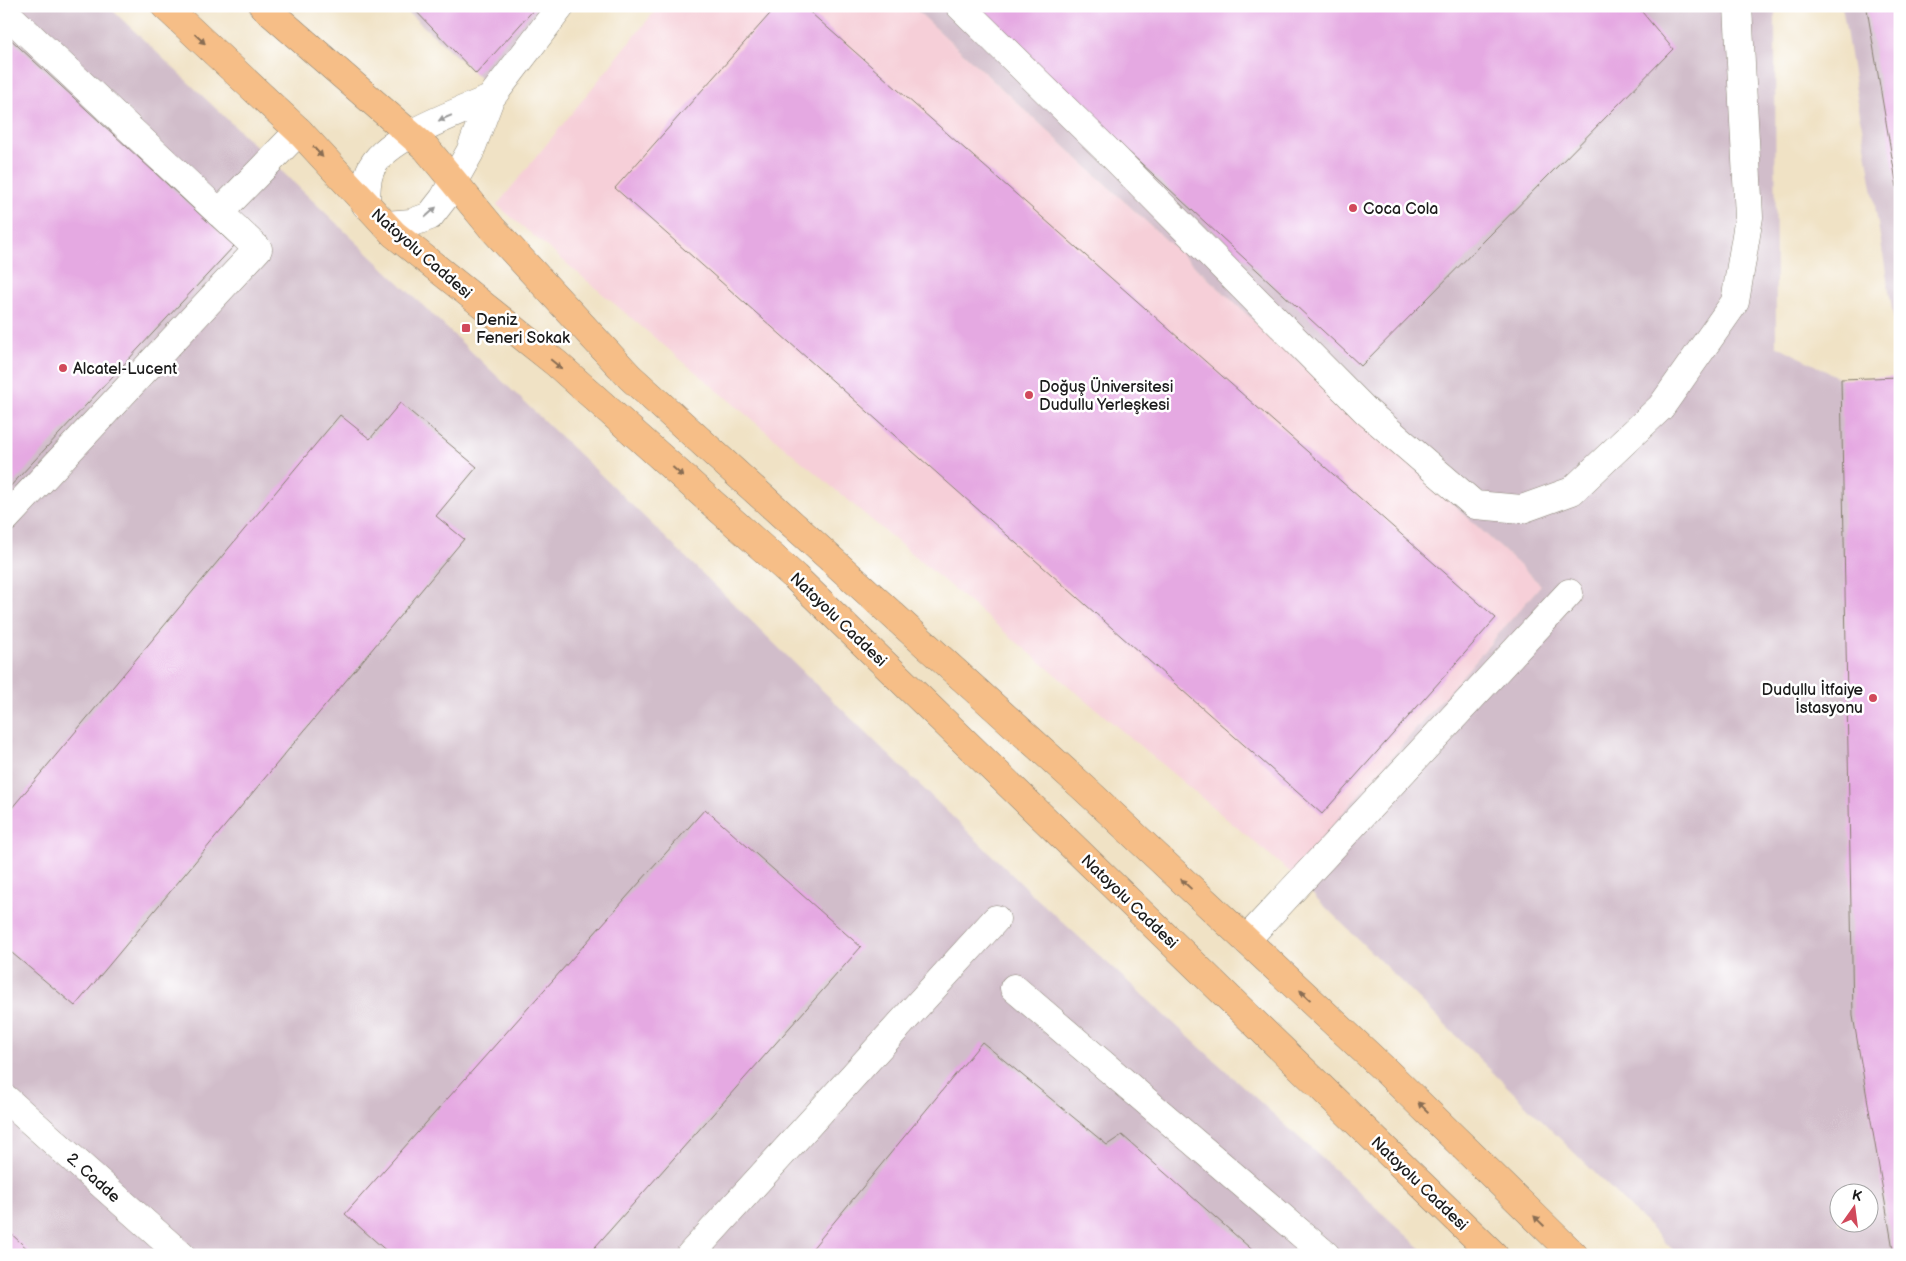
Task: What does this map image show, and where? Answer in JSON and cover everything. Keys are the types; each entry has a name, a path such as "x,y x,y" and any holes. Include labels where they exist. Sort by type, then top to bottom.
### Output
{"main road":[{"name":"Natoyolu Caddesi","path":"164,6 299,131 386,225 557,364 796,577 1494,1255"},
{"path":"263,6 426,148 492,228 630,377 1085,789 1387,1072 1574,1255"}],"street":[{"path":"386,225 411,223 430,216 444,198 470,152 490,99 561,6"},
{"path":"960,6 1116,159 1366,411 1475,505 1522,508 1572,491 1661,407 1735,302 1749,217 1738,6"},
{"path":"6,13 258,249 6,518"},
{"path":"366,205 366,189 370,170 380,157 410,134 490,99"},
{"path":"219,213 299,131"},
{"path":"1246,940 1569,593"},
{"path":"690,1255 996,919"},
{"path":"1014,988 1326,1255"},
{"name":"2. Cadde","path":"6,1099 182,1255"}],"shaded area":[{"path":"6,6 108,6 600,474 1034,896 1428,1255 6,1255"},
{"path":"401,6 557,6 489,86"},
{"name":"Doğuş Üniversitesi Dudullu Yerleşkesi","path":"659,6 912,6 1541,585 1291,873 497,205"},
{"path":"912,6 1775,6 1776,345 1841,379 1853,1016 1894,1255 1678,1255 1291,873 1541,585"},
{"path":"1842,6 1900,6 1900,357"}],"building":[{"path":"411,6 537,6 476,74"},
{"name":"Doğuş Üniversitesi Dudullu Yerleşkesi","path":"777,6 803,6 1496,618 1322,814 615,188"},
{"name":"Coca Cola","path":"977,6 1637,6 1673,49 1361,366 974,9"},
{"path":"1900,6 1899,199 1867,9"},
{"name":"Alcatel-Lucent","path":"6,35 234,246 6,491"},
{"name":"Dudullu İtfaiye İstasyonu","path":"1900,377 1900,1255 1894,1255 1853,1016 1841,379"},
{"path":"400,403 477,467 436,516 464,539 75,1006 6,948 6,815 340,415 370,439"},
{"path":"705,809 861,947 588,1255 391,1255 345,1214"},
{"path":"982,1042 1107,1145 1122,1135 1258,1255 807,1255"},
{"path":"6,1229 34,1255 6,1255"}],"place":[{"name":"Coca Cola","path":"1353,208"},
{"name":"Deniz Feneri Sokak","path":"466,328"},
{"name":"Alcatel-Lucent","path":"63,368"},
{"name":"Doğuş Üniversitesi Dudullu Yerleşkesi","path":"1029,395"},
{"name":"Dudullu İtfaiye İstasyonu","path":"1873,698"}]}
